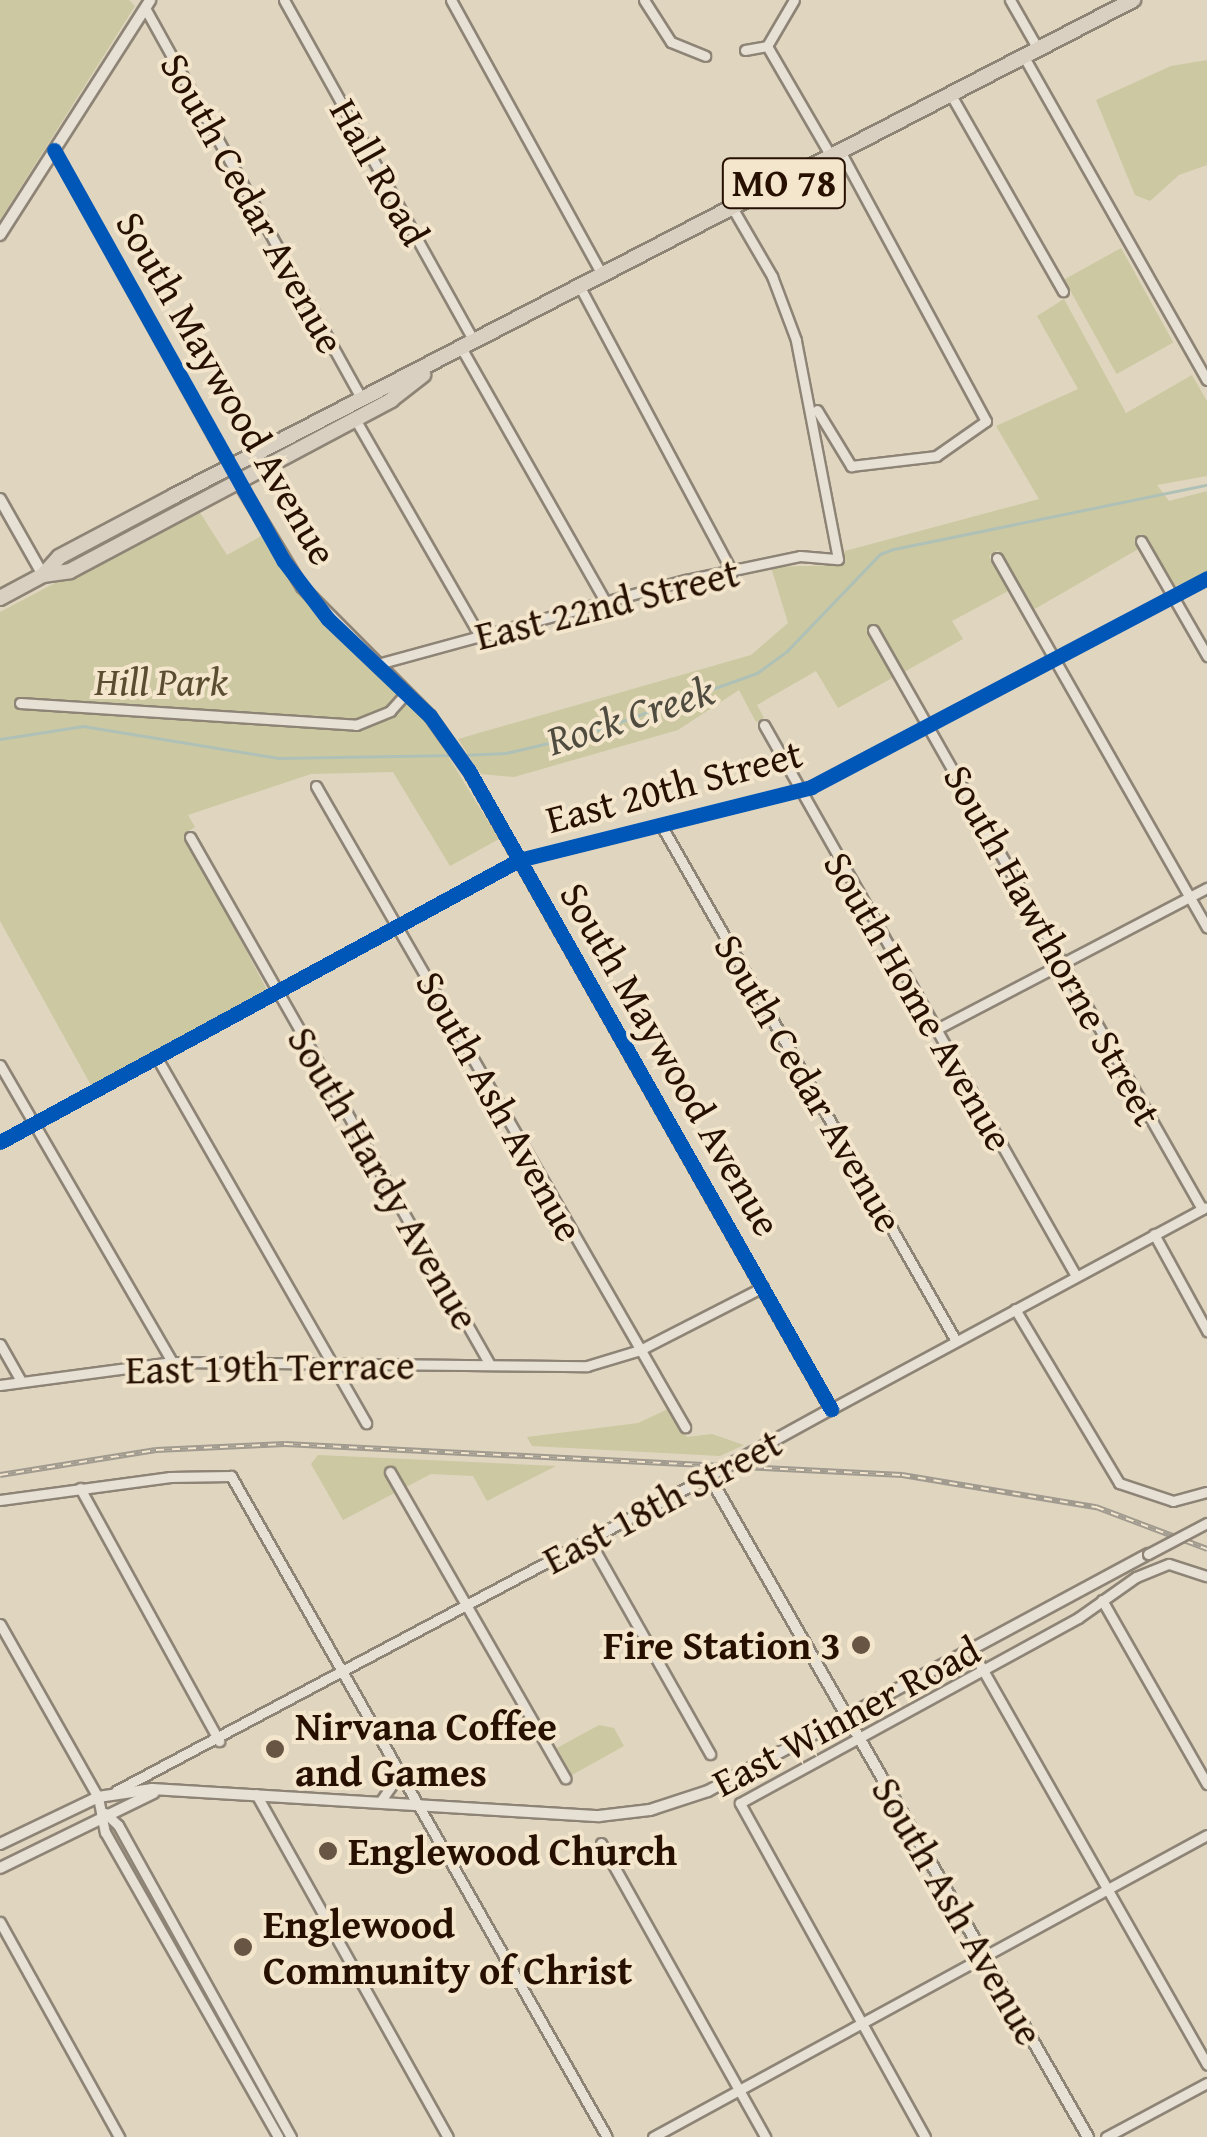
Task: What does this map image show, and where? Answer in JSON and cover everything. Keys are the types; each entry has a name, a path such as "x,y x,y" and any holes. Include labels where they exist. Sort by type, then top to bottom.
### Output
{"main road":[{"name":"MO 78","path":"234,474 355,418 435,366 1133,0"},
{"name":"MO 78","path":"0,598 43,575 70,571 361,397 435,366"}],"street":[{"name":"Hall Road","path":"284,0 606,602"},
{"path":"452,0 603,278"},
{"path":"644,0 670,42 705,56"},
{"path":"745,50 767,46 794,0"},
{"path":"1010,0 1032,53 1207,380"},
{"path":"0,235 147,4"},
{"name":"South Cedar Avenue","path":"147,4 361,397"},
{"path":"733,209 784,302 813,403 832,444 851,466 936,456 982,428 986,418 836,155 767,46"},
{"path":"951,96 1063,291"},
{"name":"South Maywood Avenue","path":"54,150 234,474 302,587 446,735 469,771 832,1409"},
{"path":"580,289 732,572"},
{"name":"East 22nd Street","path":"378,664 606,602 800,556 838,559 813,403"},
{"path":"355,418 480,636"},
{"path":"0,499 43,575"},
{"path":"1140,540 1207,656"},
{"path":"997,558 1207,928"},
{"name":"East 20th Street","path":"0,1142 520,860 800,790 930,727 1207,578"},
{"name":"South Hawthorne Street","path":"874,630 1204,1208"},
{"path":"20,704 356,725 390,711 406,693"},
{"name":"South Home Avenue","path":"764,725 1076,1276"},
{"name":"South Ash Avenue","path":"316,786 400,924 685,1426"},
{"name":"South Cedar Avenue","path":"661,825 956,1341"},
{"name":"South Hardy Avenue","path":"190,837 490,1364"},
{"path":"935,1030 1207,888"},
{"path":"157,1058 366,1423"},
{"path":"0,1064 172,1362"},
{"name":"East 18th Street","path":"115,1792 220,1741 1204,1208"},
{"path":"1154,1234 1207,1331"},
{"name":"East 19th Terrace","path":"0,1386 21,1380 172,1362 586,1366 640,1350 764,1287"},
{"path":"1015,1310 1119,1483 1173,1501 1207,1492"},
{"path":"0,1344 21,1380"},
{"path":"0,1500 221,1472 234,1478 607,2137"},
{"path":"390,1472 470,1604 565,1778"},
{"name":"South Ash Avenue","path":"709,1476 1088,2137"},
{"path":"80,1488 220,1741"},
{"name":"East Winner Road","path":"0,1844 98,1796 115,1792 256,1794 598,1816 650,1810 708,1791 1207,1523"},
{"path":"589,1540 710,1754"},
{"path":"925,2137 740,1804 1169,1564 1207,1576"},
{"path":"1102,1600 1207,1784"},
{"path":"0,1624 98,1796 105,1813 105,1832 278,2137"},
{"path":"972,1649 1207,2065"},
{"path":"380,1802 399,1774"},
{"name":"East Winner Road","path":"0,1868 105,1813 160,1792"},
{"path":"256,1794 448,2137"},
{"path":"105,1813 118,1825 291,2137"},
{"path":"653,2137 1207,1835"},
{"path":"601,1844 765,2137"},
{"path":"145,1901 157,1894"},
{"path":"0,1922 119,2137"},
{"path":"210,2017 221,2011"},
{"path":"1106,2137 1207,2083"}],"green space":[{"path":"0,0 129,0 135,6 0,220"},
{"path":"1207,60 1207,165 1179,175 1150,201 1135,195 1096,100 1171,66"},
{"path":"1121,248 1173,342 1117,374 1064,280"},
{"path":"1064,299 1126,413 1192,375 1207,401 1207,476 1157,485 1169,501 1207,491 1207,574 1173,587 1141,534 1134,539 1140,548 1033,610 998,550 989,556 1010,590 952,621 963,639 904,672 876,624 867,630 894,677 838,708 816,671 757,705 764,718 756,722 739,690 678,730 514,777 481,774 458,739 751,655 788,623 771,567 840,565 845,551 1039,499 996,426 1078,389 1037,316"},
{"name":"Hill Park","path":"197,508 227,555 263,535 311,605 425,719 499,839 450,866 393,772 311,774 188,815 195,827 184,834 267,990 92,1087 0,921 0,612"},
{"path":"670,1408 687,1437 712,1434 744,1445 720,1456 532,1446 527,1437 638,1423"},
{"path":"318,1455 556,1466 487,1501 473,1476 431,1474 343,1520 311,1464"},
{"path":"599,1725 614,1728 624,1746 572,1775 557,1748"}],"waterway":[{"name":"Rock Creek","path":"462,755 506,753 583,735 757,673 787,651 880,554 1207,485"},
{"name":"Rock Creek","path":"0,739 83,726 278,758 454,755"}],"railway":[{"path":"0,1475 156,1450 285,1444 902,1475 1096,1507 1207,1549"}],"cycle path":[{"path":"54,150 283,560 328,619 430,716 469,771 831,1409"},
{"path":"0,1142 519,860 811,787 1207,578"}],"place":[{"name":"Fire Station 3","path":"861,1645"},
{"name":"Nirvana Coffee and Games","path":"275,1749"},
{"name":"Englewood Church","path":"328,1851"},
{"name":"Englewood Community of Christ","path":"243,1947"}]}
